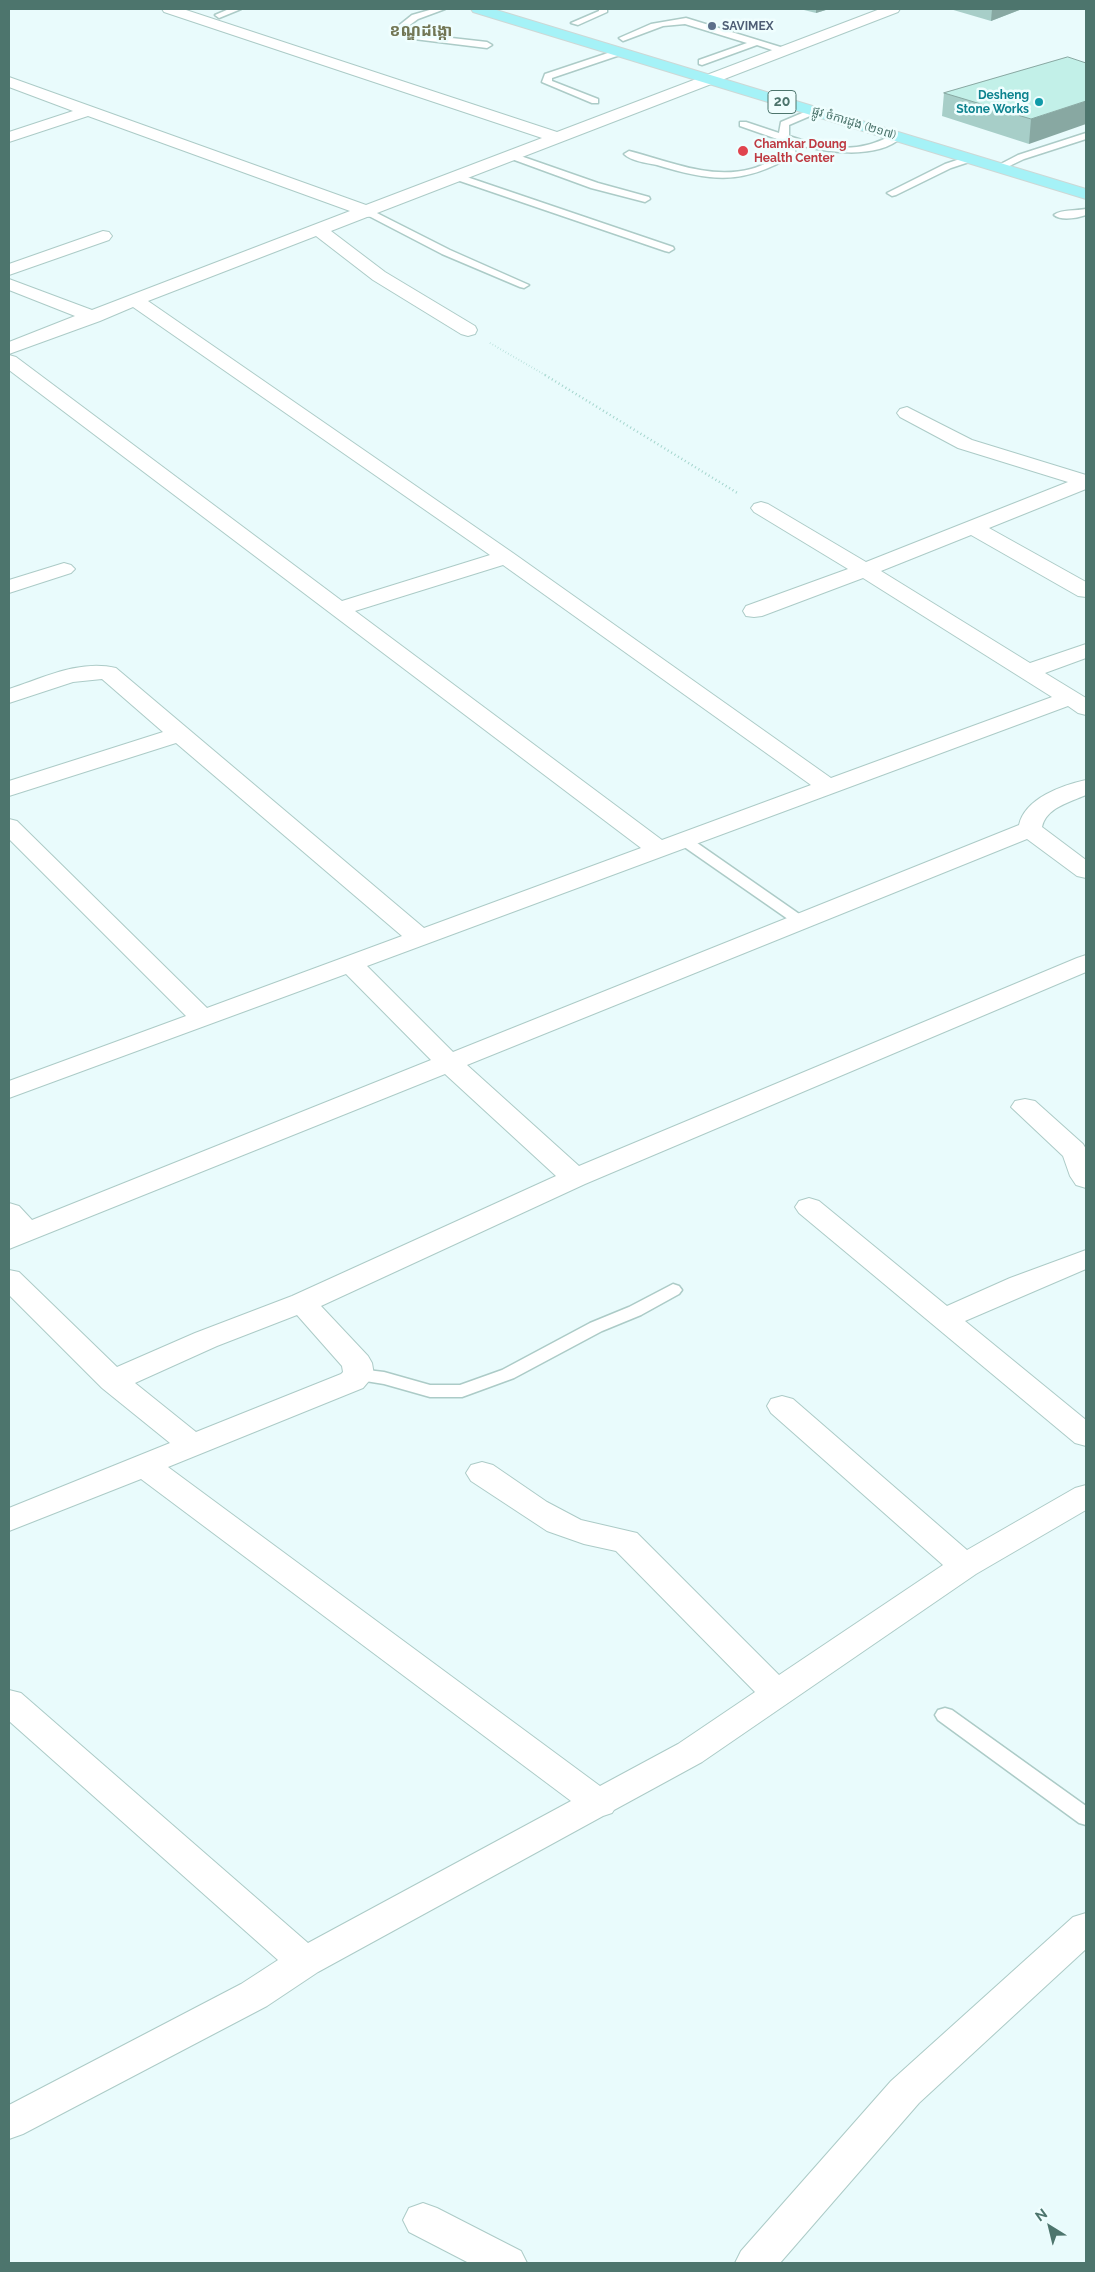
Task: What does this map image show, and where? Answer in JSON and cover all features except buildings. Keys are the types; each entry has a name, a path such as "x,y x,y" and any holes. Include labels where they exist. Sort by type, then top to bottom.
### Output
{"main road":[{"name":"ផ្លូវ ចំការដូង (២១៧)","path":"478,9 621,45 702,62 761,79"},
{"name":"ផ្លូវ ចំការដូង (២១៧)","path":"529,9 575,23 621,45 709,79 1086,194"},
{"path":"1002,152 1049,166"}],"street":[{"path":"169,9 559,138"},
{"path":"9,348 369,212 893,9"},
{"path":"9,82 369,212"},
{"path":"9,137 88,111"},
{"path":"319,230 379,276 468,330"},
{"path":"9,270 103,236"},
{"path":"9,284 94,317"},
{"path":"136,300 506,557 828,787"},
{"path":"9,361 659,850"},
{"path":"907,413 965,444 1086,481"},
{"path":"754,610 864,570 1086,481"},
{"path":"761,508 1078,703"},
{"path":"972,527 1086,591"},
{"path":"338,609 506,557"},
{"path":"9,587 64,568"},
{"path":"1027,672 1086,651"},
{"path":"9,696 80,674 108,673 420,938"},
{"path":"9,1090 828,787 1078,703"},
{"path":"9,789 180,734"},
{"path":"1030,829 1030,821 1035,813 1048,803 1086,787"},
{"path":"9,826 203,1018"},
{"path":"1030,829 1086,871"},
{"path":"15,1228 448,1063 1030,829"},
{"path":"113,1381 260,1317 302,1303 575,1178 1086,963"},
{"path":"350,964 448,1063 575,1178"},
{"path":"1025,1107 1078,1157 1082,1173 1086,1179"},
{"path":"809,1207 1086,1436"},
{"path":"944,1319 1027,1282 1086,1259"},
{"path":"9,1279 113,1381 192,1445"},
{"path":"9,1520 352,1381 359,1375 358,1362 302,1303"},
{"path":"782,1406 965,1566"},
{"path":"144,1465 600,1804"},
{"path":"482,1473 548,1517 570,1528 595,1536 626,1541 777,1694"},
{"path":"9,2123 254,1995 305,1962 600,1804 690,1753 965,1566 1086,1496"},
{"path":"9,1702 305,1962"},
{"path":"755,2263 905,2092 1086,1927"},
{"path":"423,2220 507,2263"}],"lane":[{"path":"219,14 237,9"},
{"path":"441,9 415,17 401,27 414,36 487,45"},
{"path":"575,23 603,12 603,9"},
{"path":"595,101 547,82 548,76 621,45 653,26 672,21 686,21 784,51"},
{"path":"702,62 755,43"},
{"path":"628,154 693,172 729,175 752,172 770,165 791,153 784,137 784,124 814,111"},
{"path":"743,124 823,147 848,150 866,148 897,137"},
{"path":"998,168 1021,157 1086,136"},
{"path":"512,156 574,180 645,199"},
{"path":"892,193 948,166 969,159"},
{"path":"458,177 669,249"},
{"path":"369,212 446,252 524,286"},
{"path":"1059,215 1077,215 1086,212"},
{"path":"684,841 800,921"},
{"path":"359,1375 384,1378 430,1391 462,1392 508,1374 596,1327 635,1311 674,1290"},
{"path":"945,1714 1086,1816"}],"path":[{"path":"468,330 593,402 761,508"}],"place":[{"name":"SAVIMEX","path":"712,26"},
{"name":"Desheng Stone Works","path":"1039,102"},
{"name":"Chamkar Doung Health Center","path":"743,151"}],"district":[{"name":"ខណ្ឌដង្កោ","path":"421,31"}]}
